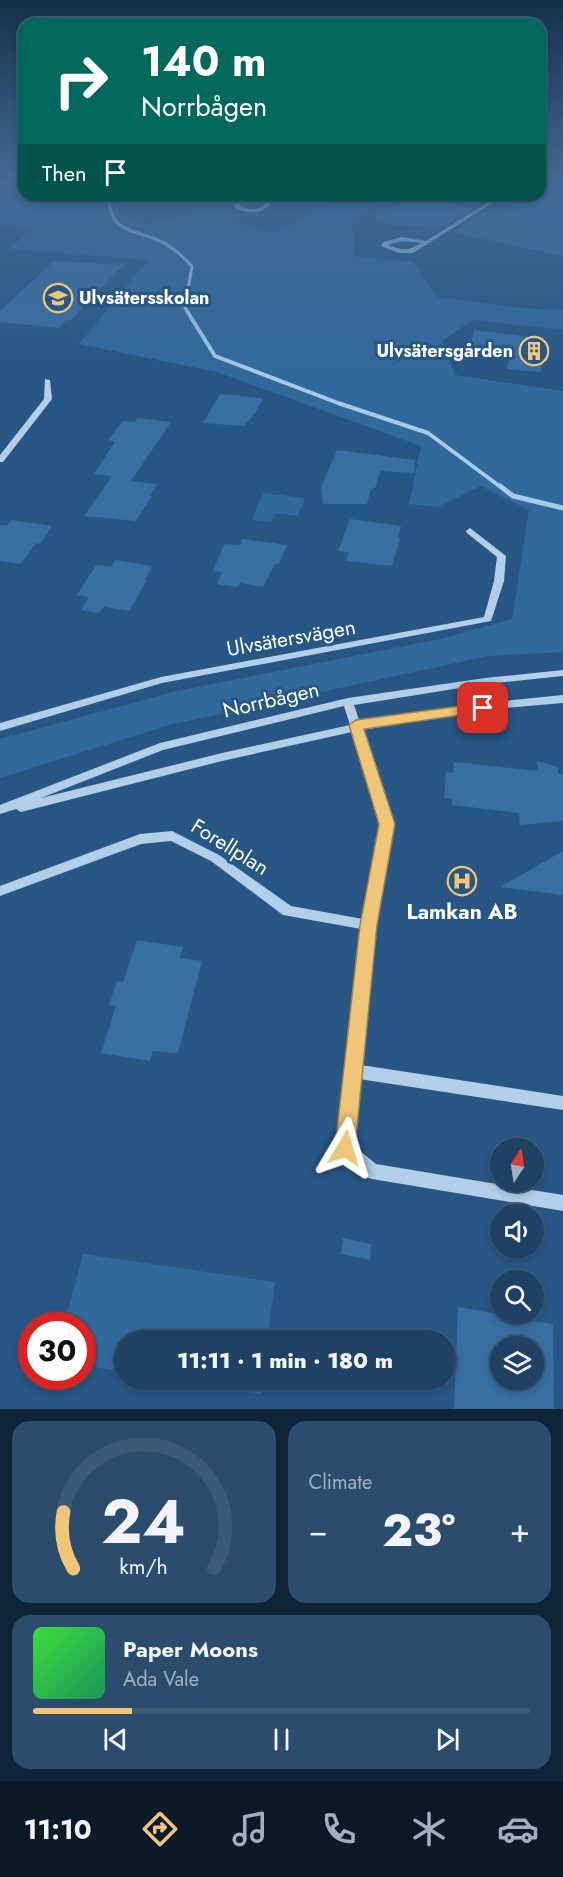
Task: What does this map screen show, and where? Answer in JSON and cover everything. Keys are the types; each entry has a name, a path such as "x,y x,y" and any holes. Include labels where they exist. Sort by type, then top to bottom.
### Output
{"street":[{"path":"384,244 384,246 399,251 411,252 423,244"},
{"path":"0,460 48,399 47,380"},
{"name":"Ulvsätersvägen","path":"0,727 161,680 488,619 499,581 502,556 470,531"},
{"name":"Norrbågen","path":"0,811 160,747 348,702 485,681 563,673"},
{"name":"Norrbågen","path":"0,811 356,725 563,699"},
{"path":"348,702 387,824 368,925 345,1148 372,1171 563,1203"},
{"name":"Forellplan","path":"0,891 140,839 172,836 215,858 288,911 368,925"},
{"path":"354,1071 563,1103"}],"shaded area":[{"path":"16,244 353,244 353,256 413,262 437,297 522,308 563,310 563,330 472,320 442,341 455,375 563,391 563,652 488,656 169,725 0,778 0,739 177,691 440,639 512,619 529,510 481,486 437,507 409,504 421,446 217,372 79,344 148,260 10,249"},
{"path":"263,493 305,498 298,516 275,513 271,522 252,520"},
{"path":"83,1254 275,1282 268,1330 114,1330 114,1370 96,1367 96,1312 68,1312"},
{"path":"236,1390 261,1390 261,1394"}],"building":[{"path":"506,244 563,244 563,256"},
{"path":"54,261 123,265 71,320 66,320 59,328 0,322 0,311"},
{"name":"Ulvsätersgården","path":"474,330 545,339 541,372 507,369 510,352 470,349"},
{"path":"220,394 263,399 244,426 203,423"},
{"path":"138,418 171,422 131,481 157,484 150,496 152,496 136,521 84,516 112,476 94,474 115,442 108,440 123,421 135,422"},
{"path":"337,450 415,460 414,473 381,471 375,488 371,489 367,504 323,504 321,487"},
{"path":"350,519 401,526 398,539 400,539 392,566 346,561 349,552 338,551"},
{"path":"11,520 52,526 40,544 36,543 21,564 0,561 0,525 7,526"},
{"path":"242,539 287,545 279,564 275,563 263,587 240,583 238,587 217,584 222,572 213,571 224,544 240,545"},
{"path":"115,560 152,566 145,580 147,580 129,611 104,607 99,613 81,610 89,597 77,595 96,565 112,566"},
{"path":"537,761 558,767 558,774 563,774 563,821 520,825 519,813 452,805 452,799 444,798 446,772 453,773 454,762 538,771"},
{"path":"563,851 563,895 500,887"},
{"path":"137,940 183,947 180,958 202,961 178,1053 153,1051 150,1061 101,1053 116,1006 109,1005 117,981 123,982"},
{"path":"343,1238 371,1244 370,1260 341,1254"},
{"path":"458,1307 490,1313 490,1324 553,1324 554,1409 454,1409"}],"waterway":[{"path":"165,244 192,266 185,308 188,312"},
{"path":"187,311 215,356 338,403 428,433 502,488"},
{"path":"500,486 513,496 563,508"}],"place":[{"name":"Ulvsätersskolan","path":"58,298"},
{"name":"Ulvsätersgården","path":"534,351"},
{"name":"Lamkan AB","path":"462,881"}],"route":[{"path":"345,1148 366,965 368,925 387,824 356,725 483,708"}]}
